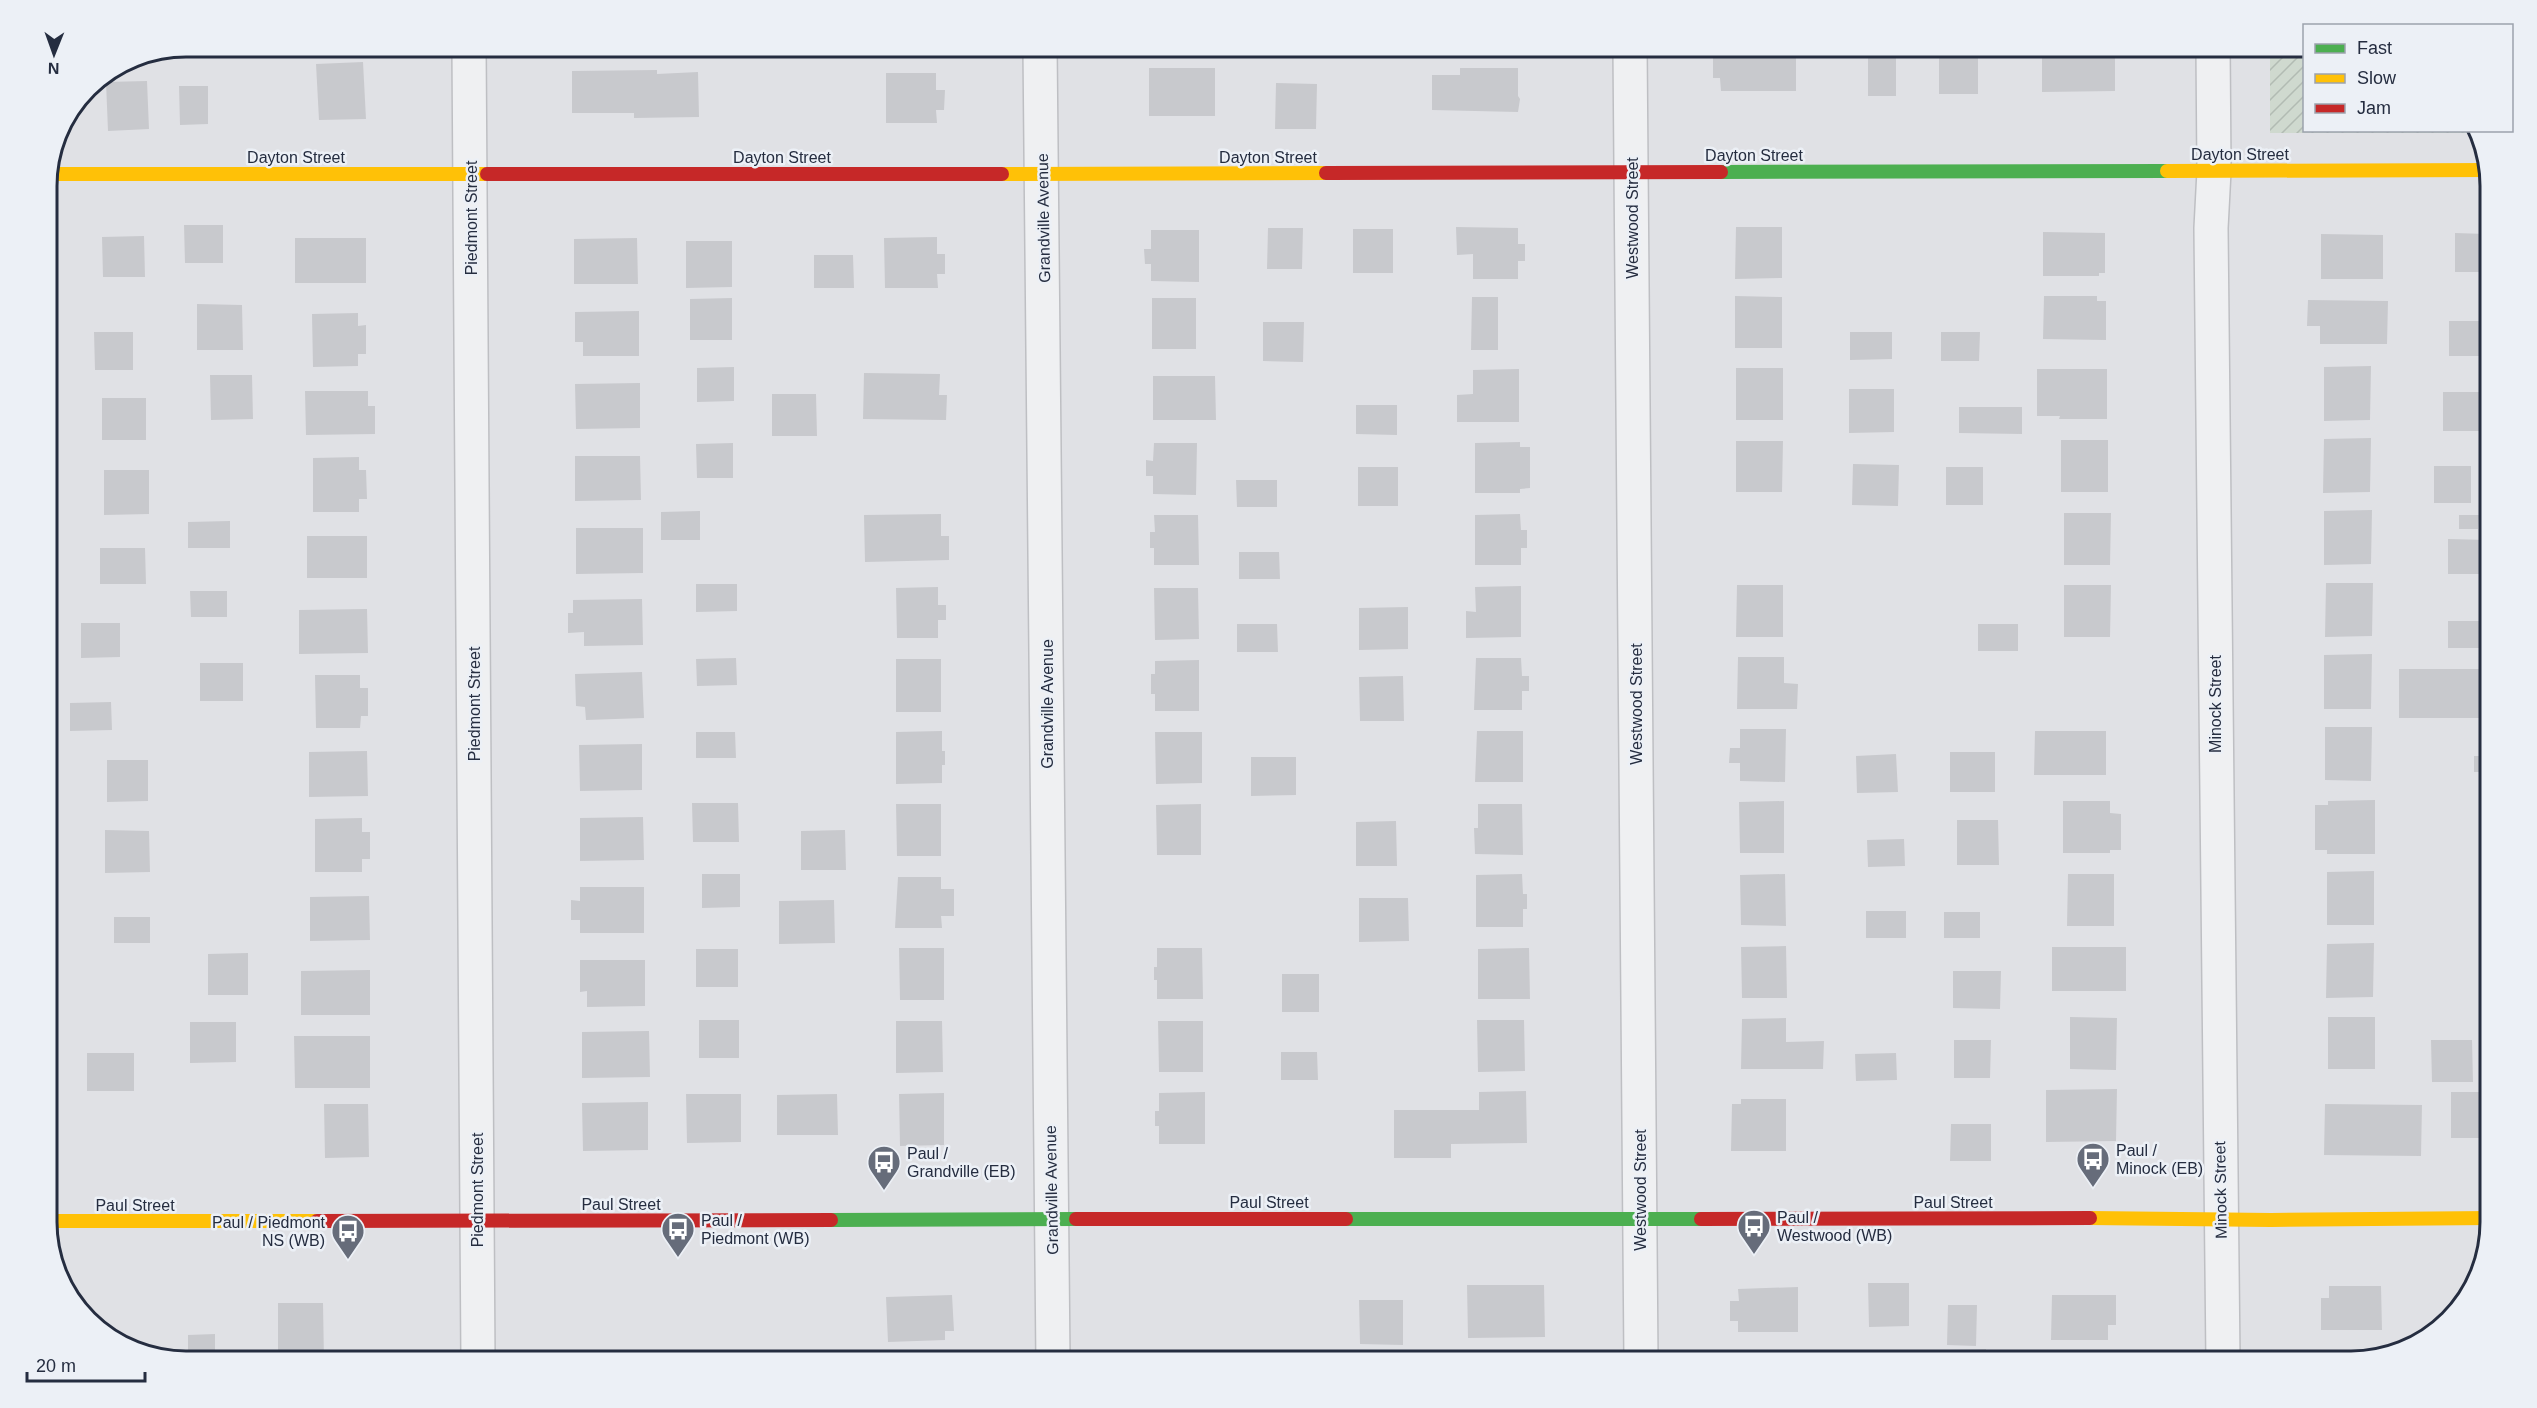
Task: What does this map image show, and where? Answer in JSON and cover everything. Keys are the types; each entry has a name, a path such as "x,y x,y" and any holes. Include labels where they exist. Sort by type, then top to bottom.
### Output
{"street":[{"name":"Piedmont Street","path":"469,57 478,1351"},
{"name":"Grandville Avenue","path":"1041,57 1053,1351"},
{"name":"Westwood Street","path":"1630,57 1641,1351"},
{"name":"Minock Street","path":"2213,57 2214,171 2211,228 2223,1351"},
{"name":"Dayton Street","path":"58,174 2479,170"},
{"name":"Paul Street","path":"57,1221 2480,1218"}],"shaded area":[{"path":"2270,57 2303,57 2303,132 2468,133 2270,133"}],"building":[{"path":"1713,57 1796,57 1796,91 1721,91 1720,78 1713,78"},
{"path":"1868,57 1896,57 1896,96 1868,96"},
{"path":"1939,57 1978,57 1978,94 1939,94"},
{"path":"2042,57 2115,57 2115,91 2042,92"},
{"path":"363,62 366,119 319,120 316,64"},
{"path":"1149,68 1215,68 1215,116 1149,116"},
{"path":"1460,68 1518,68 1518,96 1520,99 1518,112 1432,110 1432,75 1460,75"},
{"path":"657,70 657,74 698,72 699,117 634,118 634,113 572,113 572,71"},
{"path":"886,73 936,73 936,90 945,90 944,110 936,110 937,123 886,123"},
{"path":"147,81 149,129 108,131 106,85 111,82"},
{"path":"1276,83 1317,84 1316,129 1275,129"},
{"path":"179,86 208,86 208,124 180,125"},
{"path":"184,225 223,225 223,263 185,263"},
{"path":"1456,227 1518,228 1518,244 1525,244 1525,261 1518,261 1518,279 1473,279 1473,254 1457,255"},
{"path":"1736,227 1782,227 1782,278 1735,279"},
{"path":"1268,228 1303,228 1302,269 1267,269"},
{"path":"1353,229 1393,229 1393,273 1353,273"},
{"path":"1151,230 1199,230 1199,282 1151,281 1151,264 1145,264 1144,249 1151,249"},
{"path":"2043,232 2105,233 2105,273 2099,273 2099,276 2043,276"},
{"path":"2455,233 2480,234 2480,272 2455,272"},
{"path":"2321,234 2383,235 2383,279 2321,279"},
{"path":"144,236 145,277 103,277 102,237"},
{"path":"937,237 937,254 945,254 945,274 937,274 938,288 885,288 884,238"},
{"path":"295,238 366,238 366,283 295,283"},
{"path":"637,238 638,284 574,284 574,239"},
{"path":"686,241 732,241 732,287 686,288"},
{"path":"814,255 853,255 854,288 814,288"},
{"path":"1735,296 1782,297 1782,348 1735,348"},
{"path":"2044,296 2097,296 2097,301 2106,301 2106,340 2043,339"},
{"path":"1472,297 1498,297 1498,350 1471,350"},
{"path":"732,298 732,340 690,340 690,299"},
{"path":"1152,298 1196,298 1196,349 1152,349"},
{"path":"2308,300 2388,301 2387,344 2320,344 2320,326 2307,326"},
{"path":"197,304 242,305 243,350 197,350"},
{"path":"639,311 639,356 583,356 583,342 575,342 575,312"},
{"path":"358,313 358,326 366,325 366,354 358,354 358,366 313,367 312,314"},
{"path":"2449,321 2480,321 2480,356 2449,356"},
{"path":"1263,322 1304,322 1303,362 1263,361"},
{"path":"94,332 133,332 133,370 95,370"},
{"path":"1850,332 1892,332 1892,359 1850,360"},
{"path":"1941,332 1980,332 1979,361 1941,361"},
{"path":"2371,366 2370,420 2324,421 2324,367"},
{"path":"734,367 734,401 697,402 697,368"},
{"path":"1736,368 1783,368 1783,420 1736,420"},
{"path":"1519,369 1519,422 1457,422 1457,395 1473,394 1473,370"},
{"path":"2037,369 2107,369 2107,419 2059,419 2060,416 2037,416"},
{"path":"864,373 940,374 939,395 947,395 946,420 863,419"},
{"path":"210,375 252,375 253,419 211,420"},
{"path":"1153,376 1215,376 1216,420 1153,420"},
{"path":"640,383 640,428 576,429 575,384"},
{"path":"1849,389 1894,389 1894,432 1849,433"},
{"path":"305,391 368,391 368,406 375,406 375,434 306,435"},
{"path":"2443,392 2480,392 2480,431 2443,431"},
{"path":"772,394 816,394 817,436 772,436"},
{"path":"102,398 146,398 146,440 102,440"},
{"path":"1356,405 1397,405 1397,435 1356,434"},
{"path":"1959,407 2022,407 2022,434 1959,433"},
{"path":"2371,438 2370,492 2323,493 2324,439"},
{"path":"2061,440 2108,440 2108,492 2061,492"},
{"path":"1736,441 1783,441 1782,492 1736,492"},
{"path":"1520,442 1520,447 1530,447 1530,488 1520,489 1520,493 1475,493 1475,443"},
{"path":"733,443 733,478 697,478 696,444"},
{"path":"1154,443 1197,443 1196,495 1153,494 1153,476 1146,476 1146,460 1153,461"},
{"path":"575,456 640,456 641,500 575,501"},
{"path":"359,457 359,470 366,470 367,499 359,499 359,512 313,512 313,458"},
{"path":"1853,464 1899,465 1898,506 1852,505"},
{"path":"2434,466 2471,466 2471,503 2434,503"},
{"path":"1358,467 1398,467 1398,506 1358,506"},
{"path":"1946,467 1983,467 1983,505 1946,505"},
{"path":"104,470 149,470 149,514 104,515"},
{"path":"1236,480 1277,480 1277,507 1237,507"},
{"path":"2372,510 2371,564 2324,565 2324,511"},
{"path":"700,511 700,540 661,540 661,512"},
{"path":"2064,513 2111,513 2110,565 2064,565"},
{"path":"941,514 941,536 949,536 949,560 865,562 864,515"},
{"path":"1520,514 1521,530 1527,530 1527,548 1521,548 1521,565 1475,565 1475,515"},
{"path":"1154,515 1198,515 1199,565 1154,565 1154,548 1150,548 1150,532 1155,532"},
{"path":"2459,515 2479,515 2478,529 2459,529"},
{"path":"230,521 230,548 188,548 188,522"},
{"path":"576,528 643,528 643,573 576,574"},
{"path":"307,536 367,536 367,578 307,578"},
{"path":"2448,539 2480,540 2480,574 2448,574"},
{"path":"100,548 145,548 146,584 100,584"},
{"path":"1239,552 1279,552 1280,579 1239,579"},
{"path":"2326,583 2373,583 2372,636 2325,637"},
{"path":"696,584 737,584 737,611 696,612"},
{"path":"1737,585 1783,585 1783,637 1736,637"},
{"path":"2064,585 2111,585 2110,637 2064,637"},
{"path":"1521,586 1521,637 1466,638 1466,611 1476,612 1475,587"},
{"path":"938,587 938,605 946,605 946,620 938,620 938,638 897,638 896,588"},
{"path":"1154,588 1198,588 1199,639 1155,640"},
{"path":"190,591 227,591 227,617 191,617"},
{"path":"642,599 643,645 584,646 584,632 568,633 568,613 573,613 573,600"},
{"path":"1408,607 1408,649 1359,650 1359,608"},
{"path":"367,609 368,653 299,654 299,610"},
{"path":"2448,621 2480,621 2480,648 2448,648"},
{"path":"81,623 120,623 120,657 81,658"},
{"path":"1237,624 1277,624 1278,652 1237,652"},
{"path":"1978,624 2018,624 2018,651 1978,651"},
{"path":"2372,654 2371,709 2324,709 2324,655"},
{"path":"1738,657 1784,657 1784,683 1798,684 1797,709 1737,709"},
{"path":"736,658 737,685 697,686 696,659"},
{"path":"1476,658 1521,658 1522,676 1529,676 1529,691 1522,691 1522,710 1474,710"},
{"path":"896,659 941,659 941,712 896,712"},
{"path":"1199,660 1199,711 1155,711 1155,694 1151,694 1151,674 1155,674 1155,661"},
{"path":"200,663 243,663 243,701 200,701"},
{"path":"2399,669 2480,669 2480,718 2399,718"},
{"path":"642,672 644,718 586,720 585,707 576,706 575,674"},
{"path":"315,675 360,675 360,688 368,688 368,716 361,716 360,728 316,728"},
{"path":"1403,676 1404,721 1360,721 1359,677"},
{"path":"111,702 112,730 70,731 70,703"},
{"path":"2325,727 2372,727 2371,781 2325,780"},
{"path":"1740,729 1786,729 1785,782 1740,781 1740,763 1729,763 1730,748 1740,748"},
{"path":"942,731 945,765 942,765 942,783 896,784 896,732"},
{"path":"1477,731 1523,731 1523,782 1475,782"},
{"path":"2035,731 2106,731 2106,775 2034,775"},
{"path":"696,732 735,732 736,758 696,758"},
{"path":"1155,732 1202,732 1202,783 1156,784"},
{"path":"642,744 642,790 580,791 579,745"},
{"path":"367,751 368,796 309,797 309,752"},
{"path":"1950,752 1995,752 1995,792 1950,792"},
{"path":"1896,754 1898,792 1857,793 1856,756"},
{"path":"2474,756 2480,756 2480,772 2474,772"},
{"path":"1251,757 1296,757 1296,795 1251,796"},
{"path":"107,760 148,760 148,801 107,802"},
{"path":"2375,800 2375,854 2327,854 2327,850 2315,850 2315,805 2328,805 2328,801"},
{"path":"1784,801 1784,853 1740,853 1739,802"},
{"path":"2063,801 2110,801 2110,813 2121,814 2121,850 2110,850 2110,853 2063,853"},
{"path":"692,803 738,803 739,842 693,842"},
{"path":"896,804 941,804 941,856 897,856"},
{"path":"1201,804 1201,855 1157,855 1156,805"},
{"path":"1478,804 1522,804 1523,855 1475,854 1474,828 1478,828"},
{"path":"643,817 644,860 580,861 580,818"},
{"path":"362,818 362,832 370,832 370,859 362,859 362,872 315,872 315,819"},
{"path":"1957,820 1998,820 1999,865 1957,865"},
{"path":"1396,821 1397,866 1356,866 1356,822"},
{"path":"105,830 149,831 150,872 105,873"},
{"path":"845,830 846,870 801,870 801,831"},
{"path":"1904,839 1905,866 1868,867 1867,840"},
{"path":"2374,871 2374,925 2327,925 2327,872"},
{"path":"702,874 740,874 740,907 702,908"},
{"path":"1522,874 1523,894 1527,894 1527,909 1523,909 1523,927 1476,927 1476,875"},
{"path":"1785,874 1786,926 1741,925 1740,875"},
{"path":"2068,874 2114,874 2114,926 2067,926"},
{"path":"898,877 941,877 941,889 954,889 954,916 941,916 942,928 895,928"},
{"path":"580,887 644,887 644,933 580,933 580,920 571,920 571,900 580,901"},
{"path":"369,896 370,940 310,941 310,897"},
{"path":"1359,898 1408,898 1409,941 1359,942"},
{"path":"834,900 835,943 779,944 779,901"},
{"path":"1866,911 1906,911 1906,938 1866,938"},
{"path":"1944,912 1980,912 1980,938 1944,938"},
{"path":"114,917 150,917 150,943 114,943"},
{"path":"2374,943 2373,997 2326,998 2327,944"},
{"path":"1786,946 1787,998 1742,998 1741,947"},
{"path":"2052,947 2126,947 2126,991 2052,991"},
{"path":"899,948 944,948 944,1000 900,1000"},
{"path":"1157,948 1202,948 1203,999 1157,999 1154,967 1157,967"},
{"path":"1529,948 1530,999 1478,999 1478,949"},
{"path":"696,949 738,949 738,987 696,987"},
{"path":"248,953 248,995 208,995 208,954"},
{"path":"580,960 645,960 645,1006 587,1007 587,991 580,992"},
{"path":"370,970 370,1015 301,1015 301,971"},
{"path":"1953,971 2001,971 2000,1009 1953,1008"},
{"path":"1282,974 1319,974 1319,1012 1282,1012"},
{"path":"2070,1017 2117,1018 2116,1070 2070,1069"},
{"path":"2328,1017 2375,1017 2375,1069 2328,1069"},
{"path":"1786,1018 1786,1042 1824,1041 1823,1069 1741,1069 1742,1019"},
{"path":"699,1020 739,1020 739,1058 699,1058"},
{"path":"1477,1020 1524,1020 1525,1071 1478,1072"},
{"path":"896,1021 942,1021 943,1072 896,1073"},
{"path":"1158,1021 1203,1021 1203,1072 1159,1072"},
{"path":"190,1022 236,1022 236,1062 190,1063"},
{"path":"649,1031 650,1077 582,1078 582,1032"},
{"path":"294,1036 370,1036 370,1088 295,1088"},
{"path":"1954,1040 1991,1040 1990,1078 1954,1078"},
{"path":"2431,1040 2472,1040 2473,1082 2432,1082"},
{"path":"1281,1052 1317,1052 1318,1080 1281,1080"},
{"path":"87,1053 134,1053 134,1091 87,1091"},
{"path":"1896,1053 1897,1080 1856,1081 1855,1054"},
{"path":"2117,1089 2116,1141 2046,1142 2046,1090"},
{"path":"1526,1091 1527,1143 1451,1144 1451,1158 1394,1158 1394,1110 1479,1110 1479,1092"},
{"path":"1205,1092 1205,1144 1159,1144 1159,1126 1155,1126 1155,1111 1159,1111 1159,1093"},
{"path":"2451,1092 2480,1092 2480,1138 2451,1138"},
{"path":"944,1093 944,1145 900,1146 899,1094"},
{"path":"686,1094 741,1094 741,1142 687,1143"},
{"path":"837,1094 838,1135 777,1135 777,1095"},
{"path":"1741,1099 1786,1099 1786,1151 1731,1151 1732,1104 1741,1104"},
{"path":"648,1102 648,1150 583,1151 582,1103"},
{"path":"324,1104 368,1104 369,1157 325,1158"},
{"path":"2325,1104 2422,1105 2421,1156 2324,1155"},
{"path":"1951,1124 1991,1124 1991,1161 1950,1161"},
{"path":"1868,1283 1909,1283 1909,1326 1869,1327"},
{"path":"1467,1285 1544,1285 1545,1337 1468,1338"},
{"path":"2329,1286 2381,1286 2382,1330 2321,1330 2321,1298 2329,1298"},
{"path":"1798,1287 1798,1332 1738,1332 1738,1321 1730,1321 1730,1301 1739,1301 1738,1289"},
{"path":"952,1295 954,1331 945,1331 945,1340 888,1342 886,1297"},
{"path":"2052,1295 2116,1295 2116,1325 2108,1325 2108,1340 2051,1340"},
{"path":"1359,1300 1403,1300 1403,1345 1360,1344"},
{"path":"278,1303 323,1303 324,1351 278,1351"},
{"path":"1948,1305 1977,1305 1976,1346 1947,1345"},
{"path":"215,1334 215,1351 188,1351 188,1335"},
{"path":"1986,1349 1986,1351 1949,1351"},
{"path":"1322,1350 1322,1351 1290,1351"}],"traffic: fast":[{"path":"1721,172 2167,171"},
{"path":"831,1220 1076,1219"},
{"path":"1346,1219 1701,1219"}],"traffic: slow":[{"path":"2167,171 2479,170"},
{"path":"1002,174 1326,173"},
{"path":"58,174 487,174"},
{"path":"2090,1218 2271,1220 2480,1218"},
{"path":"57,1221 317,1221"}],"traffic: jam":[{"path":"1326,173 1721,172"},
{"path":"487,174 1002,174"},
{"path":"1701,1219 2090,1218"},
{"path":"1076,1219 1346,1219"},
{"path":"317,1221 831,1220"}],"place":[{"name":"Paul / Minock (EB)","path":"2093,1188"},
{"name":"Paul / Grandville (EB)","path":"884,1191"},
{"name":"Paul / Westwood (WB)","path":"1754,1255"},
{"name":"Paul / Piedmont (WB)","path":"678,1258"},
{"name":"Paul / Piedmont NS (WB)","path":"348,1260"}]}
